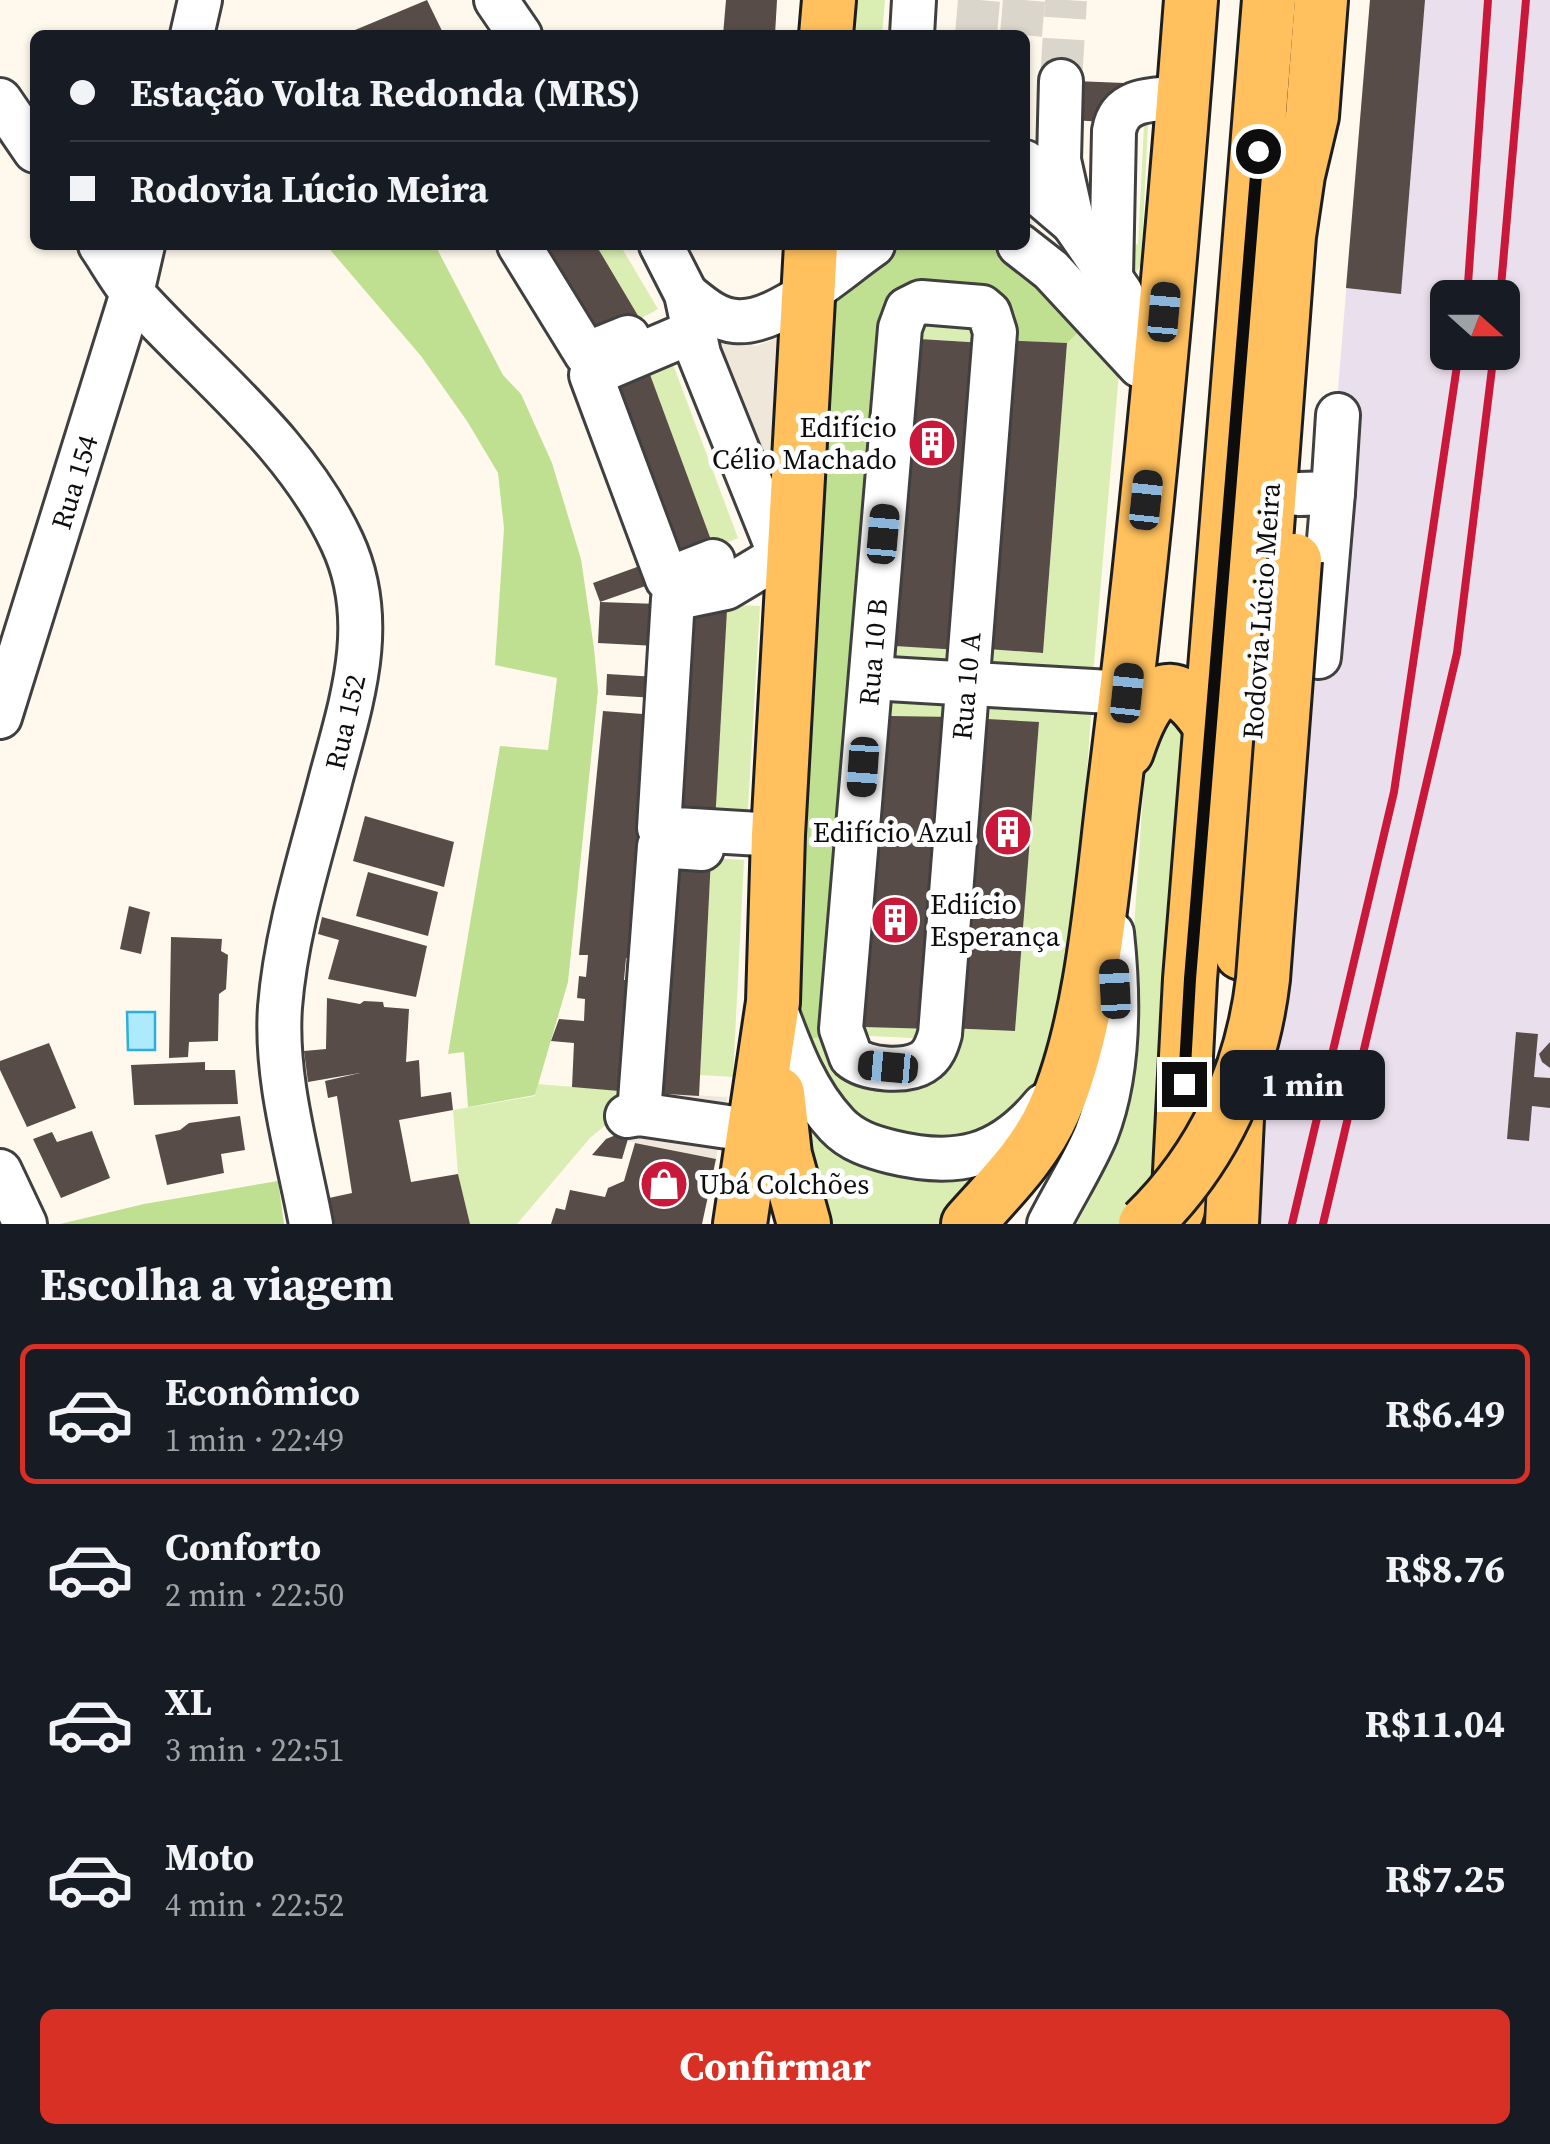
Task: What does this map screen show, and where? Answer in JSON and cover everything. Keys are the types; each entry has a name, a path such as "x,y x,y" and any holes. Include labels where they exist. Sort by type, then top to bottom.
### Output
{"main road":[{"path":"826,30 829,0"},
{"path":"968,1224 1040,1138 1069,1065 1085,993 1127,693 1191,0"},
{"name":"Rodovia Lúcio Meira","path":"1177,1224 1190,979 1269,0"},
{"name":"Rodovia Lúcio Meira","path":"1232,1224 1246,830 1269,494 1289,236 1312,116 1321,0"},
{"path":"1145,1224 1184,1181 1208,1146 1231,1101 1255,1028 1294,560 1316,493 1316,153 1312,116"},
{"path":"740,1224 772,1002 782,558 809,268"},
{"path":"1114,791 1137,720 1154,696 1174,691 1184,694 1210,726"},
{"path":"772,1002 782,1134 804,1224"}],"street":[{"path":"193,30 200,0"},
{"path":"496,0 517,30"},
{"path":"912,30 914,0"},
{"path":"1061,80 1059,160 1073,223"},
{"path":"1111,276 1117,117 1140,102 1184,98"},
{"path":"0,100 30,144"},
{"path":"1030,179 1073,223 1111,276 1157,384"},
{"name":"Rua 152","path":"103,250 132,293 244,406 304,475 344,545 361,604 362,637 356,682 298,913 280,1005 281,1054 310,1224"},
{"name":"Rua 154","path":"0,717 143,250"},
{"path":"522,250 586,354 689,312 744,322 766,317 809,268 858,250"},
{"path":"663,250 689,312 704,370 782,558"},
{"path":"1025,250 1069,289 1157,384"},
{"name":"Rua 10 B","path":"888,1067 865,1065 850,1058 841,1028 902,319 914,304 948,302"},
{"name":"Rua 10 A","path":"888,1067 922,1063 940,1034 995,332 989,313 982,307 948,302"},
{"path":"689,312 590,374 666,579 782,558"},
{"path":"1319,657 1316,493 1338,415"},
{"path":"713,841 660,828 674,599 726,588 782,558"},
{"path":"870,678 1127,693"},
{"path":"755,1131 633,1115 659,846 713,841 778,844"},
{"path":"1049,1224 1095,1136 1111,1068 1115,1020 1113,945 1103,883"},
{"path":"772,1002 806,1084 836,1125 860,1142 921,1160 954,1160 998,1146 1036,1115 1069,1065"},
{"path":"0,1171 25,1224"}],"shaded area":[{"path":"1370,0 1550,0 1550,1224 1253,1224 1331,474"},
{"path":"786,335 779,502 714,338 756,346"},
{"path":"622,1091 727,1097 716,1159 627,1141 631,1129"}],"green space":[{"path":"852,0 885,0 882,30 849,30"},
{"path":"1144,125 1148,125 1141,265 1133,276 1117,252 1138,244"},
{"path":"330,250 438,250 503,375 521,394 552,463 581,559 598,691 568,982 535,1095 468,1107 464,1052 448,1054 500,746 548,750 557,678 495,665 504,528 498,473 421,356"},
{"path":"599,250 623,250 658,309 640,319"},
{"path":"893,250 1010,250 1089,322 1067,343 1000,340 918,293 833,1035 802,1040 795,1014 799,893 833,311 843,288 869,264"},
{"path":"896,250 1008,250 1119,373 1093,675 973,669 974,648 1043,653 1067,344 1000,340 918,293 848,1076 857,1083 885,1090 917,1089 926,1085 938,1070 947,1028 1015,1031 1039,723 971,718 973,695 1092,701 1074,956 1036,1095 973,1149 859,1129 802,1040 833,311"},
{"path":"916,325 974,327 984,343 920,339 895,645 960,650 959,674 877,668"},
{"path":"668,351 738,538 714,548 645,361"},
{"path":"681,603 760,606 747,824 715,823"},
{"path":"875,693 957,696 955,717 889,717 864,1026 934,1029 933,1039 849,1035"},
{"path":"1159,717 1185,720 1164,1224 1077,1224 1097,1179 1124,1078 1147,735"},
{"path":"711,858 744,860 733,1077 700,1075"},
{"path":"538,1084 622,1091 624,1110 590,1138 517,1224 470,1224 458,1174 453,1110 535,1096"},
{"path":"822,1125 991,1160 956,1224 816,1224 794,1132"},
{"path":"278,1181 284,1224 60,1224 144,1204"}],"water":[{"path":"127,1012 155,1012 155,1050 128,1050"}],"building":[{"path":"427,0 442,30 355,30"},
{"path":"726,0 777,0 775,30 723,30"},
{"path":"1370,0 1425,0 1401,294 1346,288"},
{"path":"1074,81 1150,84 1148,125 1073,120"},
{"path":"536,250 599,250 640,319 600,341"},
{"name":"Edifício Célio Machado","path":"920,339 984,343 960,650 895,646"},
{"path":"1000,340 1067,343 1043,653 974,648"},
{"path":"645,361 714,548 671,565 601,380"},
{"path":"648,563 654,583 600,602 593,583"},
{"path":"600,602 659,604 656,646 598,643"},
{"path":"681,608 727,610 715,823 667,820"},
{"path":"607,674 657,677 656,698 606,695"},
{"path":"603,711 656,715 639,958 626,958 624,980 638,980 631,1092 572,1087 574,1043 551,1041 559,1019 584,1021 585,999 577,998 579,976 586,977 588,955 579,955"},
{"name":"Ediício Esperança","path":"889,716 955,717 934,1029 864,1027"},
{"name":"Edifício Azul","path":"971,718 1039,722 1015,1031 947,1028"},
{"path":"365,816 454,842 444,887 353,861"},
{"path":"666,856 711,858 699,1096 651,1093"},
{"path":"368,872 438,892 428,936 356,916"},
{"path":"129,906 150,912 141,954 120,949"},
{"path":"322,917 427,946 416,997 328,979 339,940 318,934"},
{"path":"171,937 222,939 221,951 228,955 226,989 219,994 218,1041 189,1042 188,1057 169,1058"},
{"path":"327,998 360,1004 383,1002 384,1007 409,1009 406,1062 419,1060 421,1097 451,1092 453,1110 399,1120 411,1182 458,1174 470,1224 334,1224 329,1198 352,1193 337,1096 328,1098 325,1081 360,1073 308,1082 304,1051 326,1049"},
{"path":"1516,1032 1538,1034 1534,1077 1550,1078 1550,1108 1532,1106 1529,1141 1507,1139"},
{"path":"1550,1042 1550,1068 1539,1054"},
{"path":"49,1043 76,1108 27,1127 0,1070 0,1061"},
{"path":"205,1062 205,1070 235,1070 238,1104 134,1105 131,1065"},
{"path":"240,1116 245,1150 221,1154 224,1173 167,1185 155,1135 180,1130 189,1123"},
{"path":"631,1129 622,1159 592,1155 606,1139"},
{"path":"92,1131 110,1178 61,1198 33,1139 52,1132 57,1142"},
{"name":"Ubá Colchões","path":"635,1143 716,1159 702,1224 551,1224 556,1208 565,1210 570,1190 605,1197 608,1188 624,1181"}],"tunnel":[{"path":"976,30 979,0"},
{"path":"1021,30 1024,0"},
{"path":"1061,81 1066,0"}],"railway":[{"path":"1468,280 1488,0"},
{"path":"1502,280 1526,0"},
{"path":"1292,1224 1394,792 1456,370"},
{"path":"1323,1224 1457,653 1492,370"}],"place":[{"name":"Edifício Célio Machado","path":"932,443"},
{"name":"Edifício Azul","path":"1008,832"},
{"name":"Ediício Esperança","path":"895,920"},
{"name":"Ubá Colchões","path":"664,1184"}],"route":[{"path":"1184,1084 1258,151"}]}
